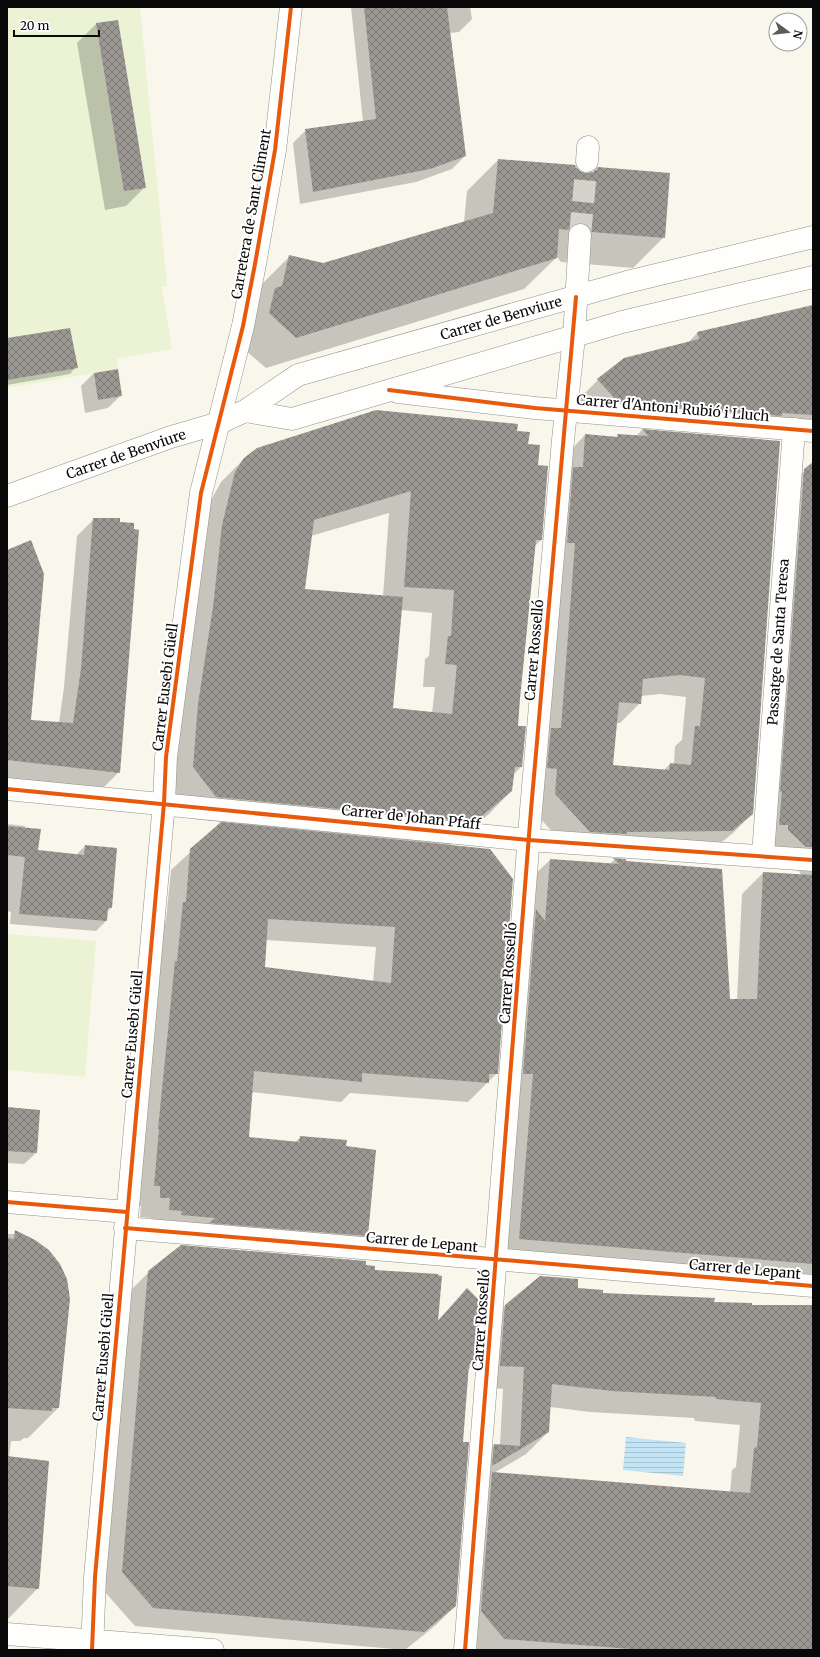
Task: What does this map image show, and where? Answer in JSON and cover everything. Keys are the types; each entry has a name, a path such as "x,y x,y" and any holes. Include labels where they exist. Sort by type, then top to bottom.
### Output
{"street":[{"name":"Carretera de Sant Climent","path":"219,423 243,326 274,158 291,7"},
{"name":"Carrer Rosselló","path":"465,1650 529,840 566,410 574,337 580,234"},
{"name":"Carrer de Benviure","path":"7,496 171,437 219,423 245,410 298,375 627,282 813,237"},
{"path":"245,410 292,419 637,318 813,277"},
{"name":"Carrer d'Antoni Rubió i Lluch","path":"389,390 566,410 804,430"},
{"name":"Carrer Eusebi Güell","path":"92,1645 95,1577 164,803 166,757 201,493 219,423"},
{"name":"Passatge de Santa Teresa","path":"763,855 804,430"},
{"name":"Carrer de Johan Pfaff","path":"7,789 164,803 529,840 763,855 813,860"},
{"name":"Carrer de Lepant","path":"7,1202 126,1220 176,1231 497,1260 813,1286"},
{"path":"7,1634 92,1645 213,1650"}],"green space":[{"path":"7,7 140,7 167,286 162,287 172,349 117,359 118,369 7,388"},
{"path":"7,934 96,941 85,1077 7,1070"}],"water":[{"path":"626,1437 686,1443 683,1476 623,1470"}],"building":[{"path":"364,7 447,7 466,156 430,169 313,192 305,129 376,119"},
{"path":"118,20 146,188 124,191 96,23"},
{"path":"498,159 575,165 580,171 586,173 593,172 598,167 670,173 665,238 592,232 587,225 580,223 574,224 569,230 559,229 557,258 296,338 269,313 275,288 282,286 289,255 323,263 493,213"},
{"path":"813,305 813,415 782,413 782,416 618,402 597,379 624,358 699,339 697,332"},
{"path":"70,328 78,368 7,380 7,338"},
{"path":"118,369 122,396 98,400 94,373"},
{"path":"376,410 518,424 517,431 530,432 528,444 540,445 538,465 548,466 542,540 536,540 520,698 518,726 526,726 522,767 515,767 512,791 475,822 216,797 193,767 198,704 213,607 222,525 235,472 244,458 257,448","holes":["411,491 404,587 454,590 451,636 448,636 445,664 457,665 452,714 393,708 403,597 305,589 314,520"]},
{"path":"642,429 780,441 753,814 732,831 627,832 627,834 590,832 555,794 557,769 547,768 551,728 561,728 575,543 567,543 573,467 583,467 585,434 618,437 617,434 648,436","holes":["680,675 705,678 700,726 695,726 691,765 670,763 669,770 613,765 619,702 641,704 643,679"]},
{"path":"813,462 813,847 806,847 788,830 788,825 779,825 782,791 780,792 804,469"},
{"path":"93,518 120,518 120,522 134,523 134,529 139,530 120,773 7,760 7,550 31,540 44,574 31,720 73,723 81,669"},
{"path":"221,822 490,849 513,879 498,1074 489,1074 489,1083 362,1073 362,1082 254,1071 249,1137 299,1142 300,1136 347,1140 346,1146 376,1150 368,1236 209,1223 215,1218 181,1215 182,1211 169,1210 170,1198 160,1198 160,1186 154,1186 158,1129 175,961 177,961 183,902 186,902 190,849","holes":["268,919 395,927 391,983 265,967"]},
{"path":"7,826 41,829 38,850 84,855 85,845 117,848 112,908 108,908 107,921 19,914 25,857 7,855"},
{"path":"613,858 626,859 626,861 722,869 730,999 757,999 763,872 813,875 813,1264 519,1239 533,1074 523,1074 536,909 545,921 550,859 619,864"},
{"path":"7,1107 40,1110 37,1153 7,1151"},
{"path":"15,1230 35,1240 49,1250 60,1264 67,1279 70,1299 59,1408 52,1408 52,1411 7,1408 7,1238 14,1239"},
{"path":"181,1245 366,1261 366,1265 375,1266 375,1270 438,1274 442,1276 438,1321 467,1288 480,1301 475,1364 469,1364 463,1442 469,1442 456,1606 424,1632 153,1608 122,1572 148,1271"},
{"path":"540,1276 578,1279 578,1288 603,1290 603,1293 715,1298 714,1302 752,1303 752,1305 813,1305 813,1650 643,1650 504,1639 481,1611 492,1472 750,1493 754,1448 757,1447 761,1403 716,1399 716,1397 612,1391 552,1384 549,1432 492,1466 494,1444 520,1446 524,1367 500,1366 505,1305"},
{"path":"7,1456 49,1461 39,1589 7,1586"}],"tunnel":[{"path":"580,235 587,161"}],"cycle path":[{"path":"92,1650 95,1577 164,803 166,757 201,493 243,326 255,264 275,150 291,7"},
{"path":"465,1650 531,810 576,297"},
{"path":"389,390 535,408 813,431"},
{"path":"7,789 529,840 813,860"},
{"path":"7,1202 127,1212"},
{"path":"125,1228 813,1286"}]}
